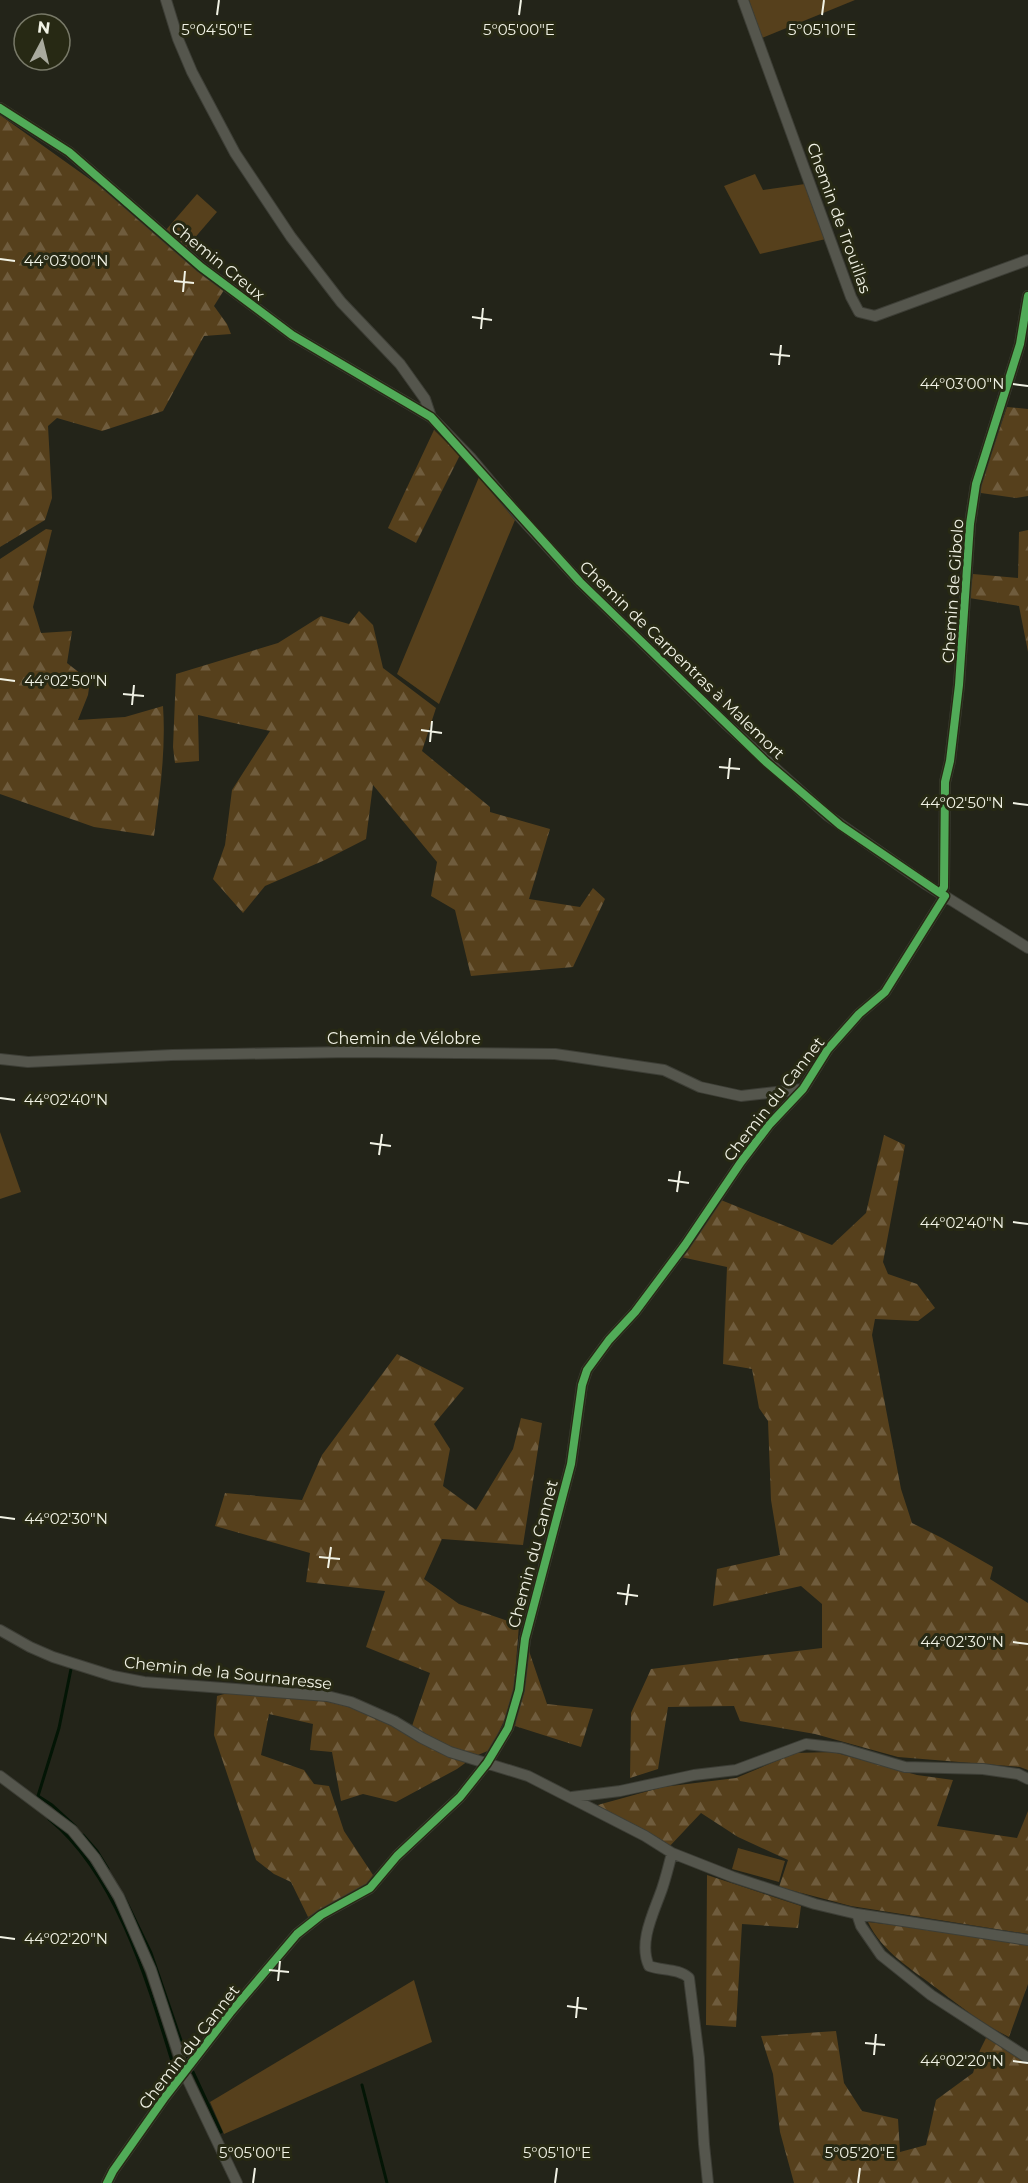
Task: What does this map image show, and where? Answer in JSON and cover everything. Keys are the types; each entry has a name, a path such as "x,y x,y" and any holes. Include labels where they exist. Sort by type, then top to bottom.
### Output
{"street":[{"name":"Chemin de Carpentras à Malemort","path":"166,0 178,39 192,72 250,177 291,237 341,302 400,364 425,399 432,417 580,582 766,762 840,825 942,895 1028,948"},
{"name":"Chemin de Trouillas","path":"742,0 851,297 859,312 875,316 1028,260"},
{"name":"Chemin Creux","path":"0,108 69,152 201,267 292,335 432,417"},
{"name":"Chemin de Gibolo","path":"942,895 945,782 950,761 959,685 970,524 975,494 1020,344 1028,296"},
{"name":"Chemin du Cannet","path":"107,2183 165,2097 230,2013 297,1934 321,1915 370,1888 397,1856 460,1797 487,1763 508,1728 519,1690 525,1639 571,1464 581,1394 587,1370 678,1255 769,1125 803,1089 828,1049 859,1014 885,992 942,895"},
{"name":"Chemin de Vélobre","path":"0,1059 28,1062 172,1055 339,1052 555,1054 664,1070 700,1087 741,1096 803,1089"},
{"name":"Chemin de la Sournaresse","path":"0,1630 53,1657 112,1676 144,1682 327,1696 351,1702 394,1721 450,1752 528,1776 572,1797 672,1852 733,1877 815,1904 857,1914 1028,1940"},
{"path":"572,1797 620,1791 694,1774 736,1770 806,1744 841,1748 905,1767 983,1769 1018,1774 1028,1779"},
{"path":"0,1776 72,1830 95,1858 119,1897 151,1970 185,2074 237,2183"},
{"path":"672,1852 651,1921 646,1942 646,1959 649,1966 658,1970 683,1972 689,1978 699,2058 708,2183"},
{"path":"857,1914 861,1926 881,1954 931,1995 1028,2058"}],"green space":[{"path":"749,0 855,0 762,38"},
{"path":"0,115 119,200 224,290 214,306 231,334 204,336 163,411 102,431 57,418 48,426 52,498 45,520 0,547"},
{"path":"755,174 763,190 805,184 826,239 760,254 724,186"},
{"path":"197,194 217,212 186,248 165,231"},
{"path":"1007,407 1028,409 1028,496 1016,498 981,493 981,484"},
{"path":"434,430 460,455 416,543 388,528"},
{"path":"479,477 515,520 439,704 397,674"},
{"path":"46,529 52,530 33,607 41,633 72,631 67,663 90,681 88,695 78,720 125,717 163,706 163,755 154,836 94,827 0,794 0,559"},
{"path":"1028,530 1028,652 1019,606 969,598 973,574 1018,578 1019,532"},
{"path":"359,611 373,625 383,668 436,708 422,751 490,807 490,812 550,829 529,899 580,907 593,888 605,899 573,967 471,976 455,910 431,896 437,862 373,785 366,839 265,886 243,913 213,879 225,845 232,790 270,731 198,715 199,761 175,763 173,747 176,674 278,643 321,616 349,624"},
{"path":"0,1132 21,1192 0,1199"},
{"path":"884,1135 905,1145 883,1262 888,1274 917,1284 935,1308 918,1321 875,1319 872,1335 901,1489 912,1523 993,1567 990,1579 1028,1603 1028,1770 1020,1767 898,1757 815,1734 740,1721 734,1706 668,1707 658,1769 630,1778 631,1713 651,1669 822,1648 822,1604 801,1586 713,1606 717,1569 780,1555 771,1500 768,1421 759,1408 752,1369 723,1364 727,1267 681,1257 721,1200 832,1245 866,1213"},
{"path":"397,1354 464,1388 434,1424 450,1449 443,1486 476,1510 513,1449 521,1418 542,1423 523,1545 442,1539 424,1579 459,1604 519,1625 514,1688 505,1719 490,1750 473,1757 431,1739 412,1726 430,1673 366,1647 385,1591 306,1582 310,1553 215,1526 225,1493 302,1500 322,1455"},
{"path":"529,1651 547,1704 593,1709 581,1747 515,1726"},
{"path":"235,1691 324,1699 378,1717 468,1761 396,1802 363,1794 341,1801 332,1752 310,1750 313,1724 269,1714 261,1755 304,1770 314,1784 329,1786 344,1831 373,1875 367,1884 308,1917 291,1882 274,1874 256,1860 214,1735 217,1696"},
{"path":"833,1752 917,1775 953,1780 937,1826 1017,1838 1028,1811 1028,1934 851,1906 779,1887 788,1860 738,1837 701,1813 668,1848 594,1806 663,1787 736,1778 795,1753"},
{"path":"738,1848 785,1861 779,1882 732,1869"},
{"path":"707,1875 801,1906 798,1928 742,1924 736,2027 706,2025"},
{"path":"868,1922 1028,1945 1028,1984 1009,2037 972,2015 899,1960 881,1942"},
{"path":"414,1980 432,2042 224,2134 210,2102"},
{"path":"836,2031 844,2083 862,2111 898,2119 900,2152 926,2145 936,2100 973,2073 986,2038 1028,2062 1028,2183 794,2183 780,2132 773,2074 761,2036"}],"waterway":[{"path":"71,1669 59,1728 38,1796 52,1805 75,1826"},
{"path":"49,1819 73,1843 95,1871 113,1903 143,1971 176,2074"},
{"path":"83,1835 97,1851 108,1869"},
{"path":"123,1895 151,1953 187,2058"},
{"path":"193,2072 221,2132"},
{"path":"362,2085 387,2183"}],"cycle path":[{"path":"0,108 69,152 201,267 292,335 431,417 580,582 766,762 840,825 940,893 944,887 945,782 950,761 959,685 970,524 976,484 1020,344 1028,296"},
{"path":"107,2183 165,2097 230,2013 297,1934 321,1915 370,1888 397,1856 460,1797 487,1763 508,1728 519,1690 525,1639 571,1464 582,1385 587,1370 609,1340 635,1312 685,1245 769,1125 803,1089 828,1049 859,1014 885,992 945,896"}]}
